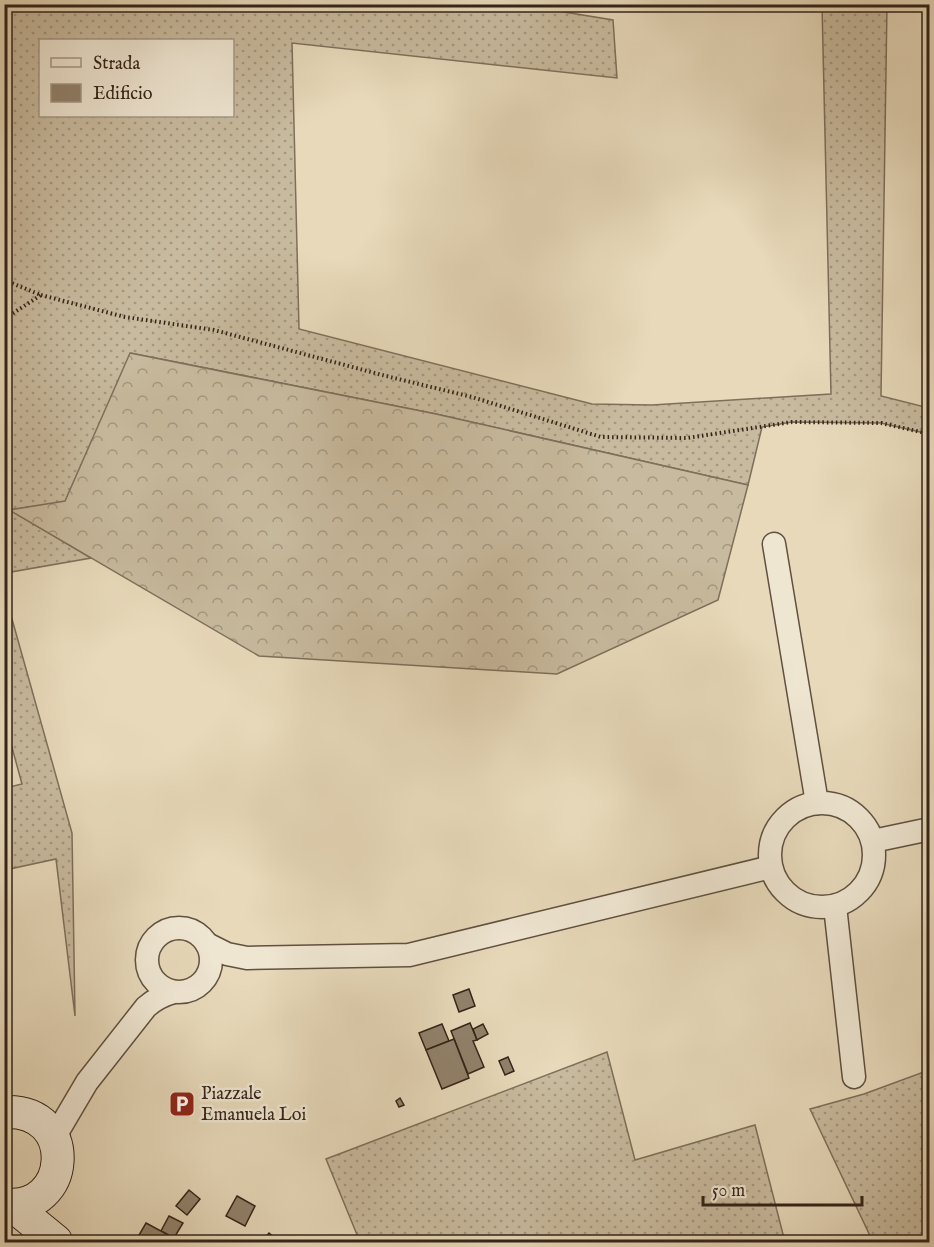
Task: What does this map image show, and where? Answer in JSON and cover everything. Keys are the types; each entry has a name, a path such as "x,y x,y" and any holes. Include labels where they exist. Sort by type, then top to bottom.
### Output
{"main road":[{"path":"8,1205 25,1203 38,1198 48,1189 55,1177 58,1164 58,1151 54,1138 45,1125 18,1114"},
{"path":"48,1189 48,1221 56,1242"},
{"path":"8,1205 56,1242"}],"street":[{"path":"774,544 817,803"},
{"path":"817,803 836,804 853,812 865,825 873,841 875,858 871,874 863,888 850,899 835,906 819,907 802,904 788,895 777,882 771,867 770,849 775,831 786,817 801,807 817,803"},
{"path":"873,841 930,829"},
{"path":"207,944 227,954 247,958 409,955 771,867"},
{"path":"835,906 854,1077"},
{"path":"182,928 201,936 207,944 211,954 209,974 195,989 174,992 164,989 155,982 149,972 147,961 149,950 154,940 163,933 182,928"},
{"path":"146,1007 152,976"},
{"path":"54,1138 87,1082 146,1007 154,1000 174,992"},
{"path":"18,1114 55,1107 87,1082"}],"path":[{"path":"4,280 40,295 124,317 214,330 472,397 601,437 687,438 792,422 881,423 930,434"},
{"path":"4,320 40,295"}],"green space":[{"path":"515,4 613,20 617,78 292,43 299,329 592,404 652,405 831,394 822,5 887,5 881,396 929,408 929,434 881,423 792,422 762,427 748,485 436,414 131,353 65,502 10,510 91,558 5,573 5,5"},
{"path":"130,353 436,414 748,485 718,600 557,674 259,656 9,510 65,501"},
{"path":"5,594 72,833 75,1016 56,859 5,870 5,788 22,784 5,722"},
{"path":"607,1052 635,1160 755,1125 785,1242 360,1242 326,1159"},
{"path":"929,1070 929,1242 873,1242 810,1109 864,1094"}],"building":[{"path":"469,989 475,1006 459,1012 453,995"},
{"path":"470,1023 477,1040 473,1041 484,1067 468,1074 451,1031"},
{"path":"442,1024 449,1041 426,1050 419,1033"},
{"path":"483,1024 488,1034 477,1040 473,1029"},
{"path":"454,1039 469,1078 442,1089 426,1050"},
{"path":"508,1057 514,1071 505,1075 499,1061"},
{"path":"400,1098 404,1105 399,1107 396,1101"},
{"path":"189,1190 200,1199 187,1215 176,1206"},
{"path":"237,1196 255,1206 245,1226 226,1216"},
{"path":"169,1216 183,1223 174,1238 161,1231"},
{"path":"146,1223 174,1238 172,1242 135,1242"},
{"path":"269,1233 275,1238 268,1242 264,1239"}],"place":[{"name":"Piazzale Emanuela Loi","path":"182,1104"}]}
